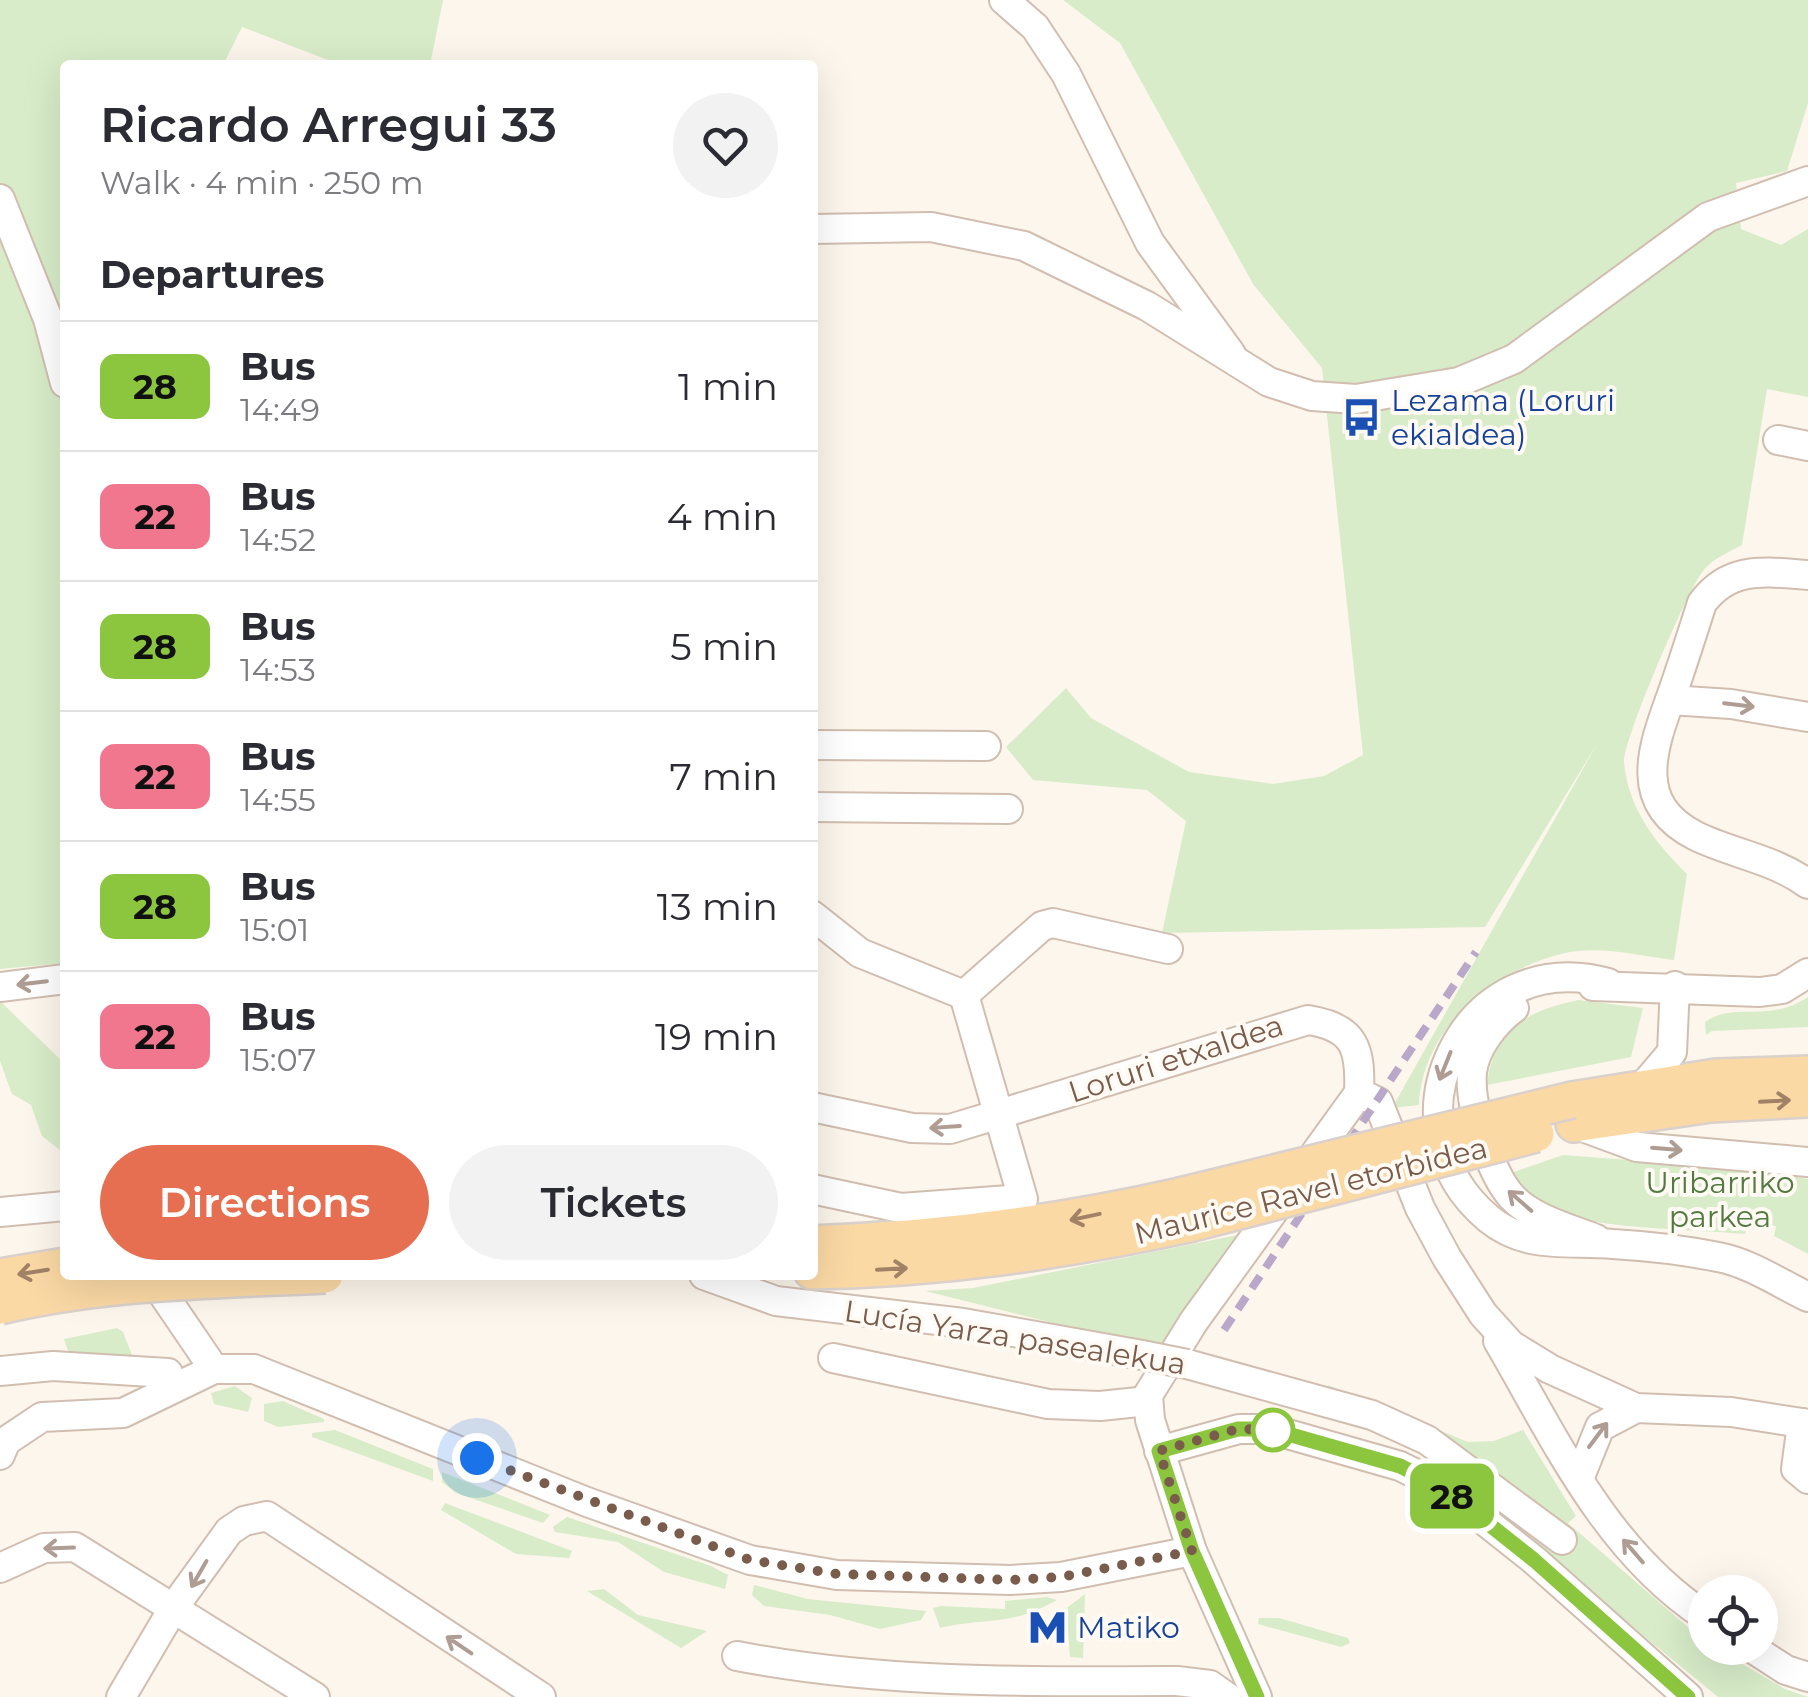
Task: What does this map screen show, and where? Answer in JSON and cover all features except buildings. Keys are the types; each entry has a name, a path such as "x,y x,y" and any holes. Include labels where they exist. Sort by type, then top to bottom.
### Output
{"main road":[{"name":"Maurice Ravel etorbidea","path":"818,1271 934,1267 1074,1249 1189,1224 1573,1112 1644,1086 1716,1077 1808,1074"},
{"name":"Maurice Ravel etorbidea","path":"818,1244 933,1239 1075,1220 1573,1112 1808,1099"},
{"path":"0,1277 60,1267"},
{"path":"0,1306 77,1291 248,1280"}],"street":[{"path":"1004,0 1035,26 1066,74 1150,243 1237,364"},
{"path":"818,229 931,227 1024,246 1146,306 1269,382 1312,396 1356,400 1459,382 1514,359 1708,217 1808,181"},
{"path":"0,199 58,333"},
{"path":"1778,440 1808,446"},
{"path":"1808,575 1739,573 1713,588 1702,603 1670,700 1654,735 1650,761 1653,782 1674,822 1698,837 1763,860 1808,884"},
{"path":"1670,700 1730,704 1808,717"},
{"path":"818,745 986,746"},
{"path":"818,807 1008,809"},
{"path":"818,920 860,953 964,994"},
{"path":"964,994 1042,926 1053,924 1168,949"},
{"path":"1808,973 1782,989 1760,992 1608,983 1582,976 1546,978 1509,991 1465,1030 1448,1056 1436,1094 1454,1178 1460,1190 1492,1221 1553,1245 1606,1243 1724,1258 1808,1297"},
{"path":"0,987 60,981"},
{"path":"1606,1243 1527,1210 1499,1180 1489,1160 1472,1070 1492,1029 1510,1010 1530,1000 1608,983"},
{"path":"1644,1086 1664,1067 1676,1032 1676,986"},
{"path":"818,1189 901,1208 1023,1199 964,994"},
{"name":"Loruri etxaldea","path":"818,1108 912,1128 950,1129 1002,1116 1251,1034 1308,1020 1340,1026 1354,1044 1360,1066 1359,1093"},
{"path":"1676,1032 1716,1077"},
{"path":"1257,1697 1192,1551 1159,1451 1148,1401 1152,1387 1194,1321 1359,1093 1378,1102 1407,1177 1447,1258 1536,1411 1636,1557 1688,1601"},
{"path":"1573,1112 1638,1146 1808,1162"},
{"path":"1329,1136 1332,1156 1369,1183 1407,1177"},
{"path":"0,1212 60,1206"},
{"path":"153,1280 214,1369"},
{"name":"Lucía Yarza pasealekua","path":"719,1280 784,1302 963,1323 1187,1364 1372,1415 1428,1440 1562,1540"},
{"path":"1483,1314 1511,1344 1550,1369 1636,1408 1731,1412 1805,1424 1796,1469 1808,1479"},
{"path":"833,1358 1048,1404 1100,1406 1148,1401"},
{"path":"0,1371 53,1366 168,1373"},
{"path":"0,1455 6,1441 42,1417 123,1413 214,1369 254,1369 588,1502 750,1560 837,1574 1010,1580 1061,1577 1192,1551"},
{"path":"1580,1478 1600,1427 1636,1408"},
{"path":"1159,1451 1238,1429 1270,1429 1400,1466 1442,1487 1534,1560 1688,1697"},
{"path":"121,1697 174,1608 230,1531 244,1521 267,1516 542,1697"},
{"path":"0,1568 44,1548 75,1548 316,1697"},
{"path":"737,1656 823,1670 918,1676 1177,1681 1210,1685 1226,1697"},
{"path":"1778,1665 1808,1678"}],"green space":[{"path":"0,0 443,0 431,60 328,60 242,27 226,60 60,60 60,963 0,969"},
{"path":"1063,0 1808,0 1808,103 1787,171 1736,183 1741,229 1781,245 1808,229 1808,397 1767,389 1742,545 1711,563 1695,584 1644,698 1624,763 1631,796 1645,824 1687,874 1674,960 1578,951 1538,961 1512,973 1466,1006 1448,1028 1423,1077 1419,1105 1392,1108 1597,744 1485,927 1162,933 1186,821 1147,790 1033,780 1006,747 1066,688 1091,718 1189,772 1273,784 1324,776 1363,755 1322,368 1253,284 1120,43"},
{"path":"1808,997 1808,1027 1712,1031 1706,1035 1705,1022 1716,1016 1779,1009"},
{"path":"1578,1000 1643,1008 1631,1057 1487,1085 1505,1036 1528,1017"},
{"path":"0,1001 60,1059 60,1150 42,1136 31,1105 12,1094 0,1061"},
{"name":"Uribarriko parkea","path":"1563,1155 1761,1170 1808,1179 1808,1254 1774,1236 1776,1226 1749,1224 1745,1234 1641,1227 1587,1220 1543,1207 1511,1173"},
{"path":"1248,1233 1160,1350 925,1291 973,1288"},
{"path":"117,1328 123,1332 132,1355 116,1362 71,1360 64,1339"},
{"path":"1328,1385 1468,1442 1494,1441 1523,1430 1576,1516 1568,1523 1688,1627 1688,1665 1744,1665 1785,1689 1808,1697 1718,1697 1407,1442 1321,1417"},
{"path":"235,1386 252,1398 248,1412 214,1404 211,1393"},
{"path":"283,1401 324,1422 278,1427 264,1421 264,1404"},
{"path":"335,1430 433,1469 433,1481 312,1437 312,1433"},
{"path":"442,1472 550,1515 543,1523 456,1493 442,1482"},
{"path":"445,1503 572,1551 569,1558 516,1554 441,1510"},
{"path":"567,1517 711,1566 728,1575 725,1589 664,1572 618,1542 555,1532 553,1527"},
{"path":"754,1585 808,1599 926,1611 921,1620 880,1629 830,1615 764,1606 752,1595"},
{"path":"604,1589 638,1615 707,1631 681,1648 587,1591"},
{"path":"1085,1594 1083,1658 1070,1657 1068,1631 1042,1627"},
{"path":"1047,1597 1057,1600 1025,1614 940,1628 933,1608 1005,1609 1005,1601"},
{"path":"1259,1618 1279,1618 1348,1638 1350,1643 1341,1647 1258,1624"}],"railway":[{"path":"1224,1330 1476,952"}],"bus line":[{"name":"28","path":"1257,1697 1192,1551 1159,1451 1238,1429 1270,1429 1372,1456 1442,1487 1534,1560 1688,1697"}],"place":[{"name":"Lezama (Loruri ekialdea)","path":"1361,418"},
{"name":"Matiko","path":"1047,1628"}],"route":[{"path":"477,1458 750,1560 837,1574 1010,1580 1061,1577 1192,1551 1159,1451 1238,1429 1273,1430"}]}
